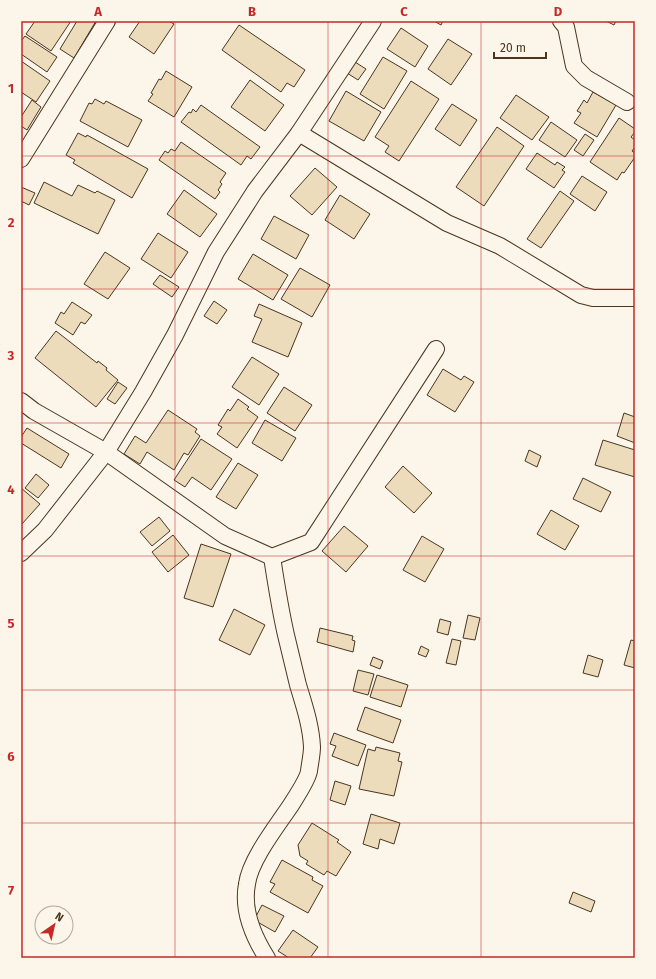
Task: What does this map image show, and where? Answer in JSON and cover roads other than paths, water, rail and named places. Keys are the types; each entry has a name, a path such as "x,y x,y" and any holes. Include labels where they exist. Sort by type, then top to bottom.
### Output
{"street":[{"path":"21,159 107,21"},
{"path":"21,554 45,530 106,452 175,335 216,252 255,191 299,133 373,21"},
{"path":"561,21 566,27 574,66 586,78 627,102"},
{"path":"299,133 447,223 500,246 581,295 592,298 635,298"},
{"path":"21,401 34,411 106,452 225,536 272,558 310,542 436,349"},
{"path":"266,958 260,948 247,914 247,883 259,854 297,796 309,773 312,747 307,714 285,633 272,558"}]}
